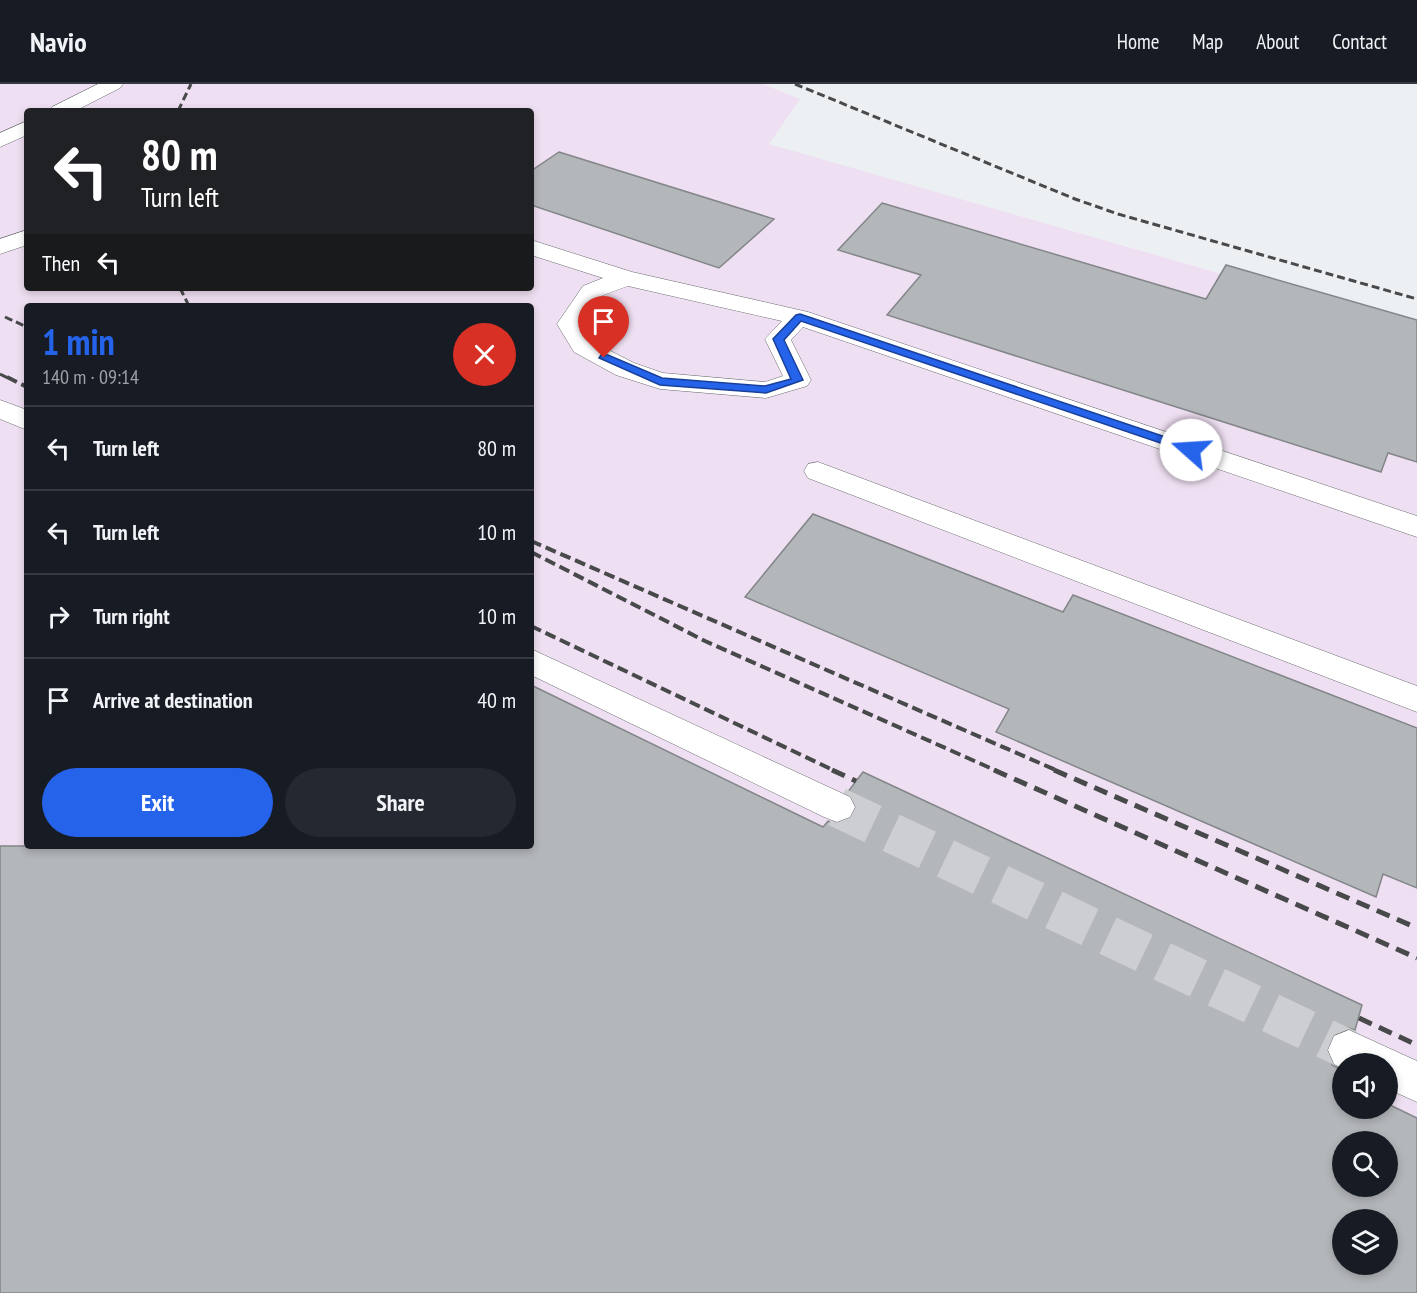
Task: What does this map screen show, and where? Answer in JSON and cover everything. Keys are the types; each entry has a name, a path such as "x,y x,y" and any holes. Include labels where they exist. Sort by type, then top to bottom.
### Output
{"lane":[{"path":"65,108 112,84"},
{"path":"0,141 24,129"},
{"path":"0,247 24,238"},
{"path":"534,248 626,278 800,317 1417,528"},
{"path":"626,278 592,291 569,324 583,347 626,369 660,381 766,390 798,380 778,339 800,317"},
{"path":"0,408 24,420"},
{"path":"818,471 1417,699"},
{"path":"534,662 837,807"},
{"path":"1398,1073 1417,1082"}],"shaded area":[{"path":"0,84 763,84 800,99 769,144 1417,330 1417,1293 0,1293"}],"building":[{"path":"559,152 774,219 719,268 534,206 534,169"},
{"path":"882,203 1206,299 1226,265 1417,320 1417,462 1388,453 1381,472 887,315 921,275 838,250"},
{"path":"813,514 1063,612 1073,595 1417,728 1417,888 1383,874 1376,897 996,732 1009,709 745,597"},
{"path":"534,686 823,827 828,821 838,824 852,818 857,806 852,796 847,793 863,772 1362,1005 1355,1030 1348,1028 1333,1034 1326,1051 1332,1065 1332,1119 1398,1119 1398,1109 1417,1118 1417,1293 0,1293 0,846 24,846 24,849 534,849"}],"tunnel":[{"path":"837,807 1349,1050"}],"railway":[{"path":"179,108 191,84"},
{"path":"795,84 1075,199 1118,214 1417,299"},
{"path":"182,291 188,303"},
{"path":"5,317 24,326"},
{"path":"0,374 10,379"},
{"path":"7,377 24,386"},
{"path":"534,542 1058,771"},
{"path":"534,554 705,641 997,771"},
{"path":"534,627 835,771"},
{"path":"832,770 856,781"},
{"path":"994,770 1417,958"},
{"path":"1054,770 1417,928"},
{"path":"1359,1018 1417,1045"}],"route":[{"path":"604,358 626,369 660,381 766,390 798,380 778,339 800,317 1191,450"}]}
